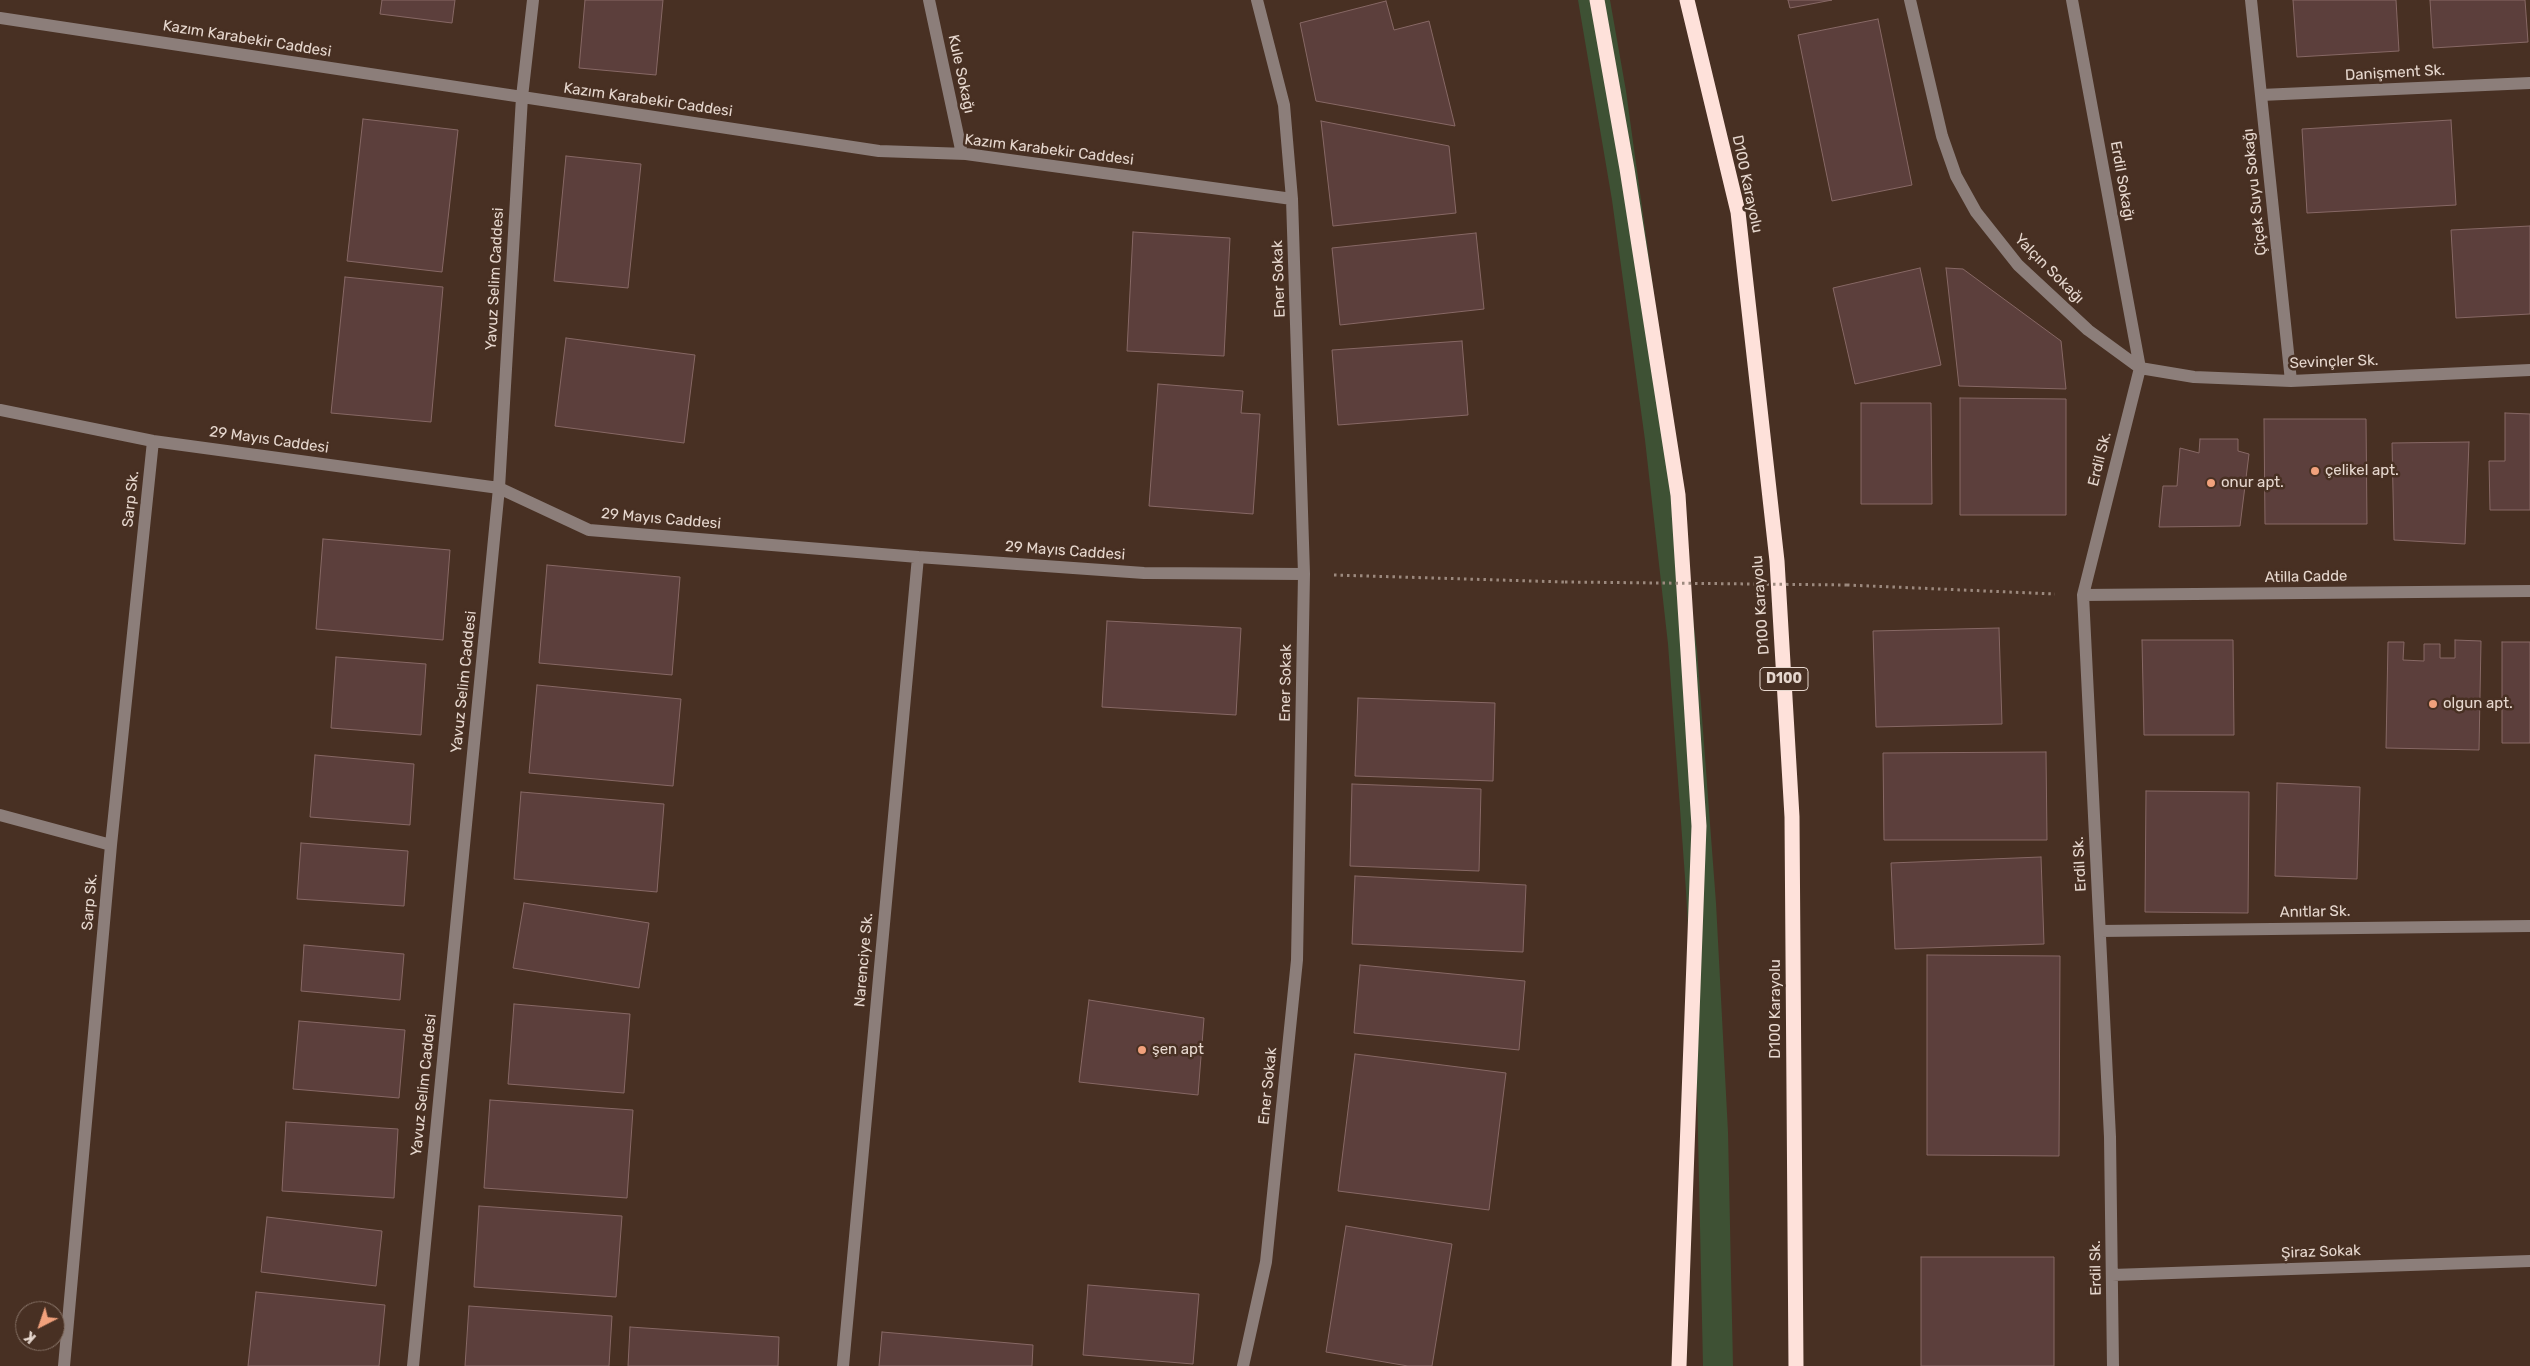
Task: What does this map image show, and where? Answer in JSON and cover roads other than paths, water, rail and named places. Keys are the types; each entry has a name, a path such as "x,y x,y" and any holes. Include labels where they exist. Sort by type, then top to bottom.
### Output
{"highway":[{"path":"1596,0 1627,169 1678,495 1699,826 1679,1363"},
{"name":"D100 Karayolu","path":"1686,0 1738,212 1777,560 1792,817 1796,1366"}],"street":[{"name":"Yavuz Selim Caddesi","path":"413,1366 499,488 522,97 533,0"},
{"name":"Kule Sokağı","path":"929,0 962,154"},
{"name":"Ener Sokak","path":"1243,1366 1266,1262 1297,960 1304,574 1292,199 1284,105 1257,0"},
{"name":"Yalçın Sokağı","path":"1910,0 1942,136 1956,176 1976,212 2018,265 2088,330 2140,368"},
{"name":"Erdil Sokağı","path":"2072,0 2140,368"},
{"name":"Çiçek Suyu Sokağı","path":"2251,0 2291,381"},
{"name":"Kazım Karabekir Caddesi","path":"0,18 879,151 962,154 1292,199"},
{"name":"Danişment Sk.","path":"2261,96 2530,83"},
{"name":"Sevinçler Sk.","path":"2140,368 2194,377 2291,381 2530,370"},
{"name":"Erdil Sk.","path":"2113,1366 2110,1137 2083,596 2140,368"},
{"name":"29 Mayıs Caddesi","path":"0,410 153,441 499,488 589,530 918,557 1144,573 1304,574"},
{"name":"Sarp Sk.","path":"64,1366 111,844 153,441"},
{"name":"Narenciye Sk.","path":"843,1366 918,557"},
{"name":"Atilla Cadde","path":"2083,596 2530,591"},
{"path":"0,815 111,844"},
{"name":"Anıtlar Sk.","path":"2100,930 2530,926"},
{"name":"Şiraz Sokak","path":"2112,1276 2530,1261"}],"place":[{"name":"çelikel apt.","path":"2315,471"},
{"name":"onur apt.","path":"2211,483"},
{"name":"olgun apt.","path":"2433,704"},
{"name":"şen apt","path":"1142,1050"}]}
